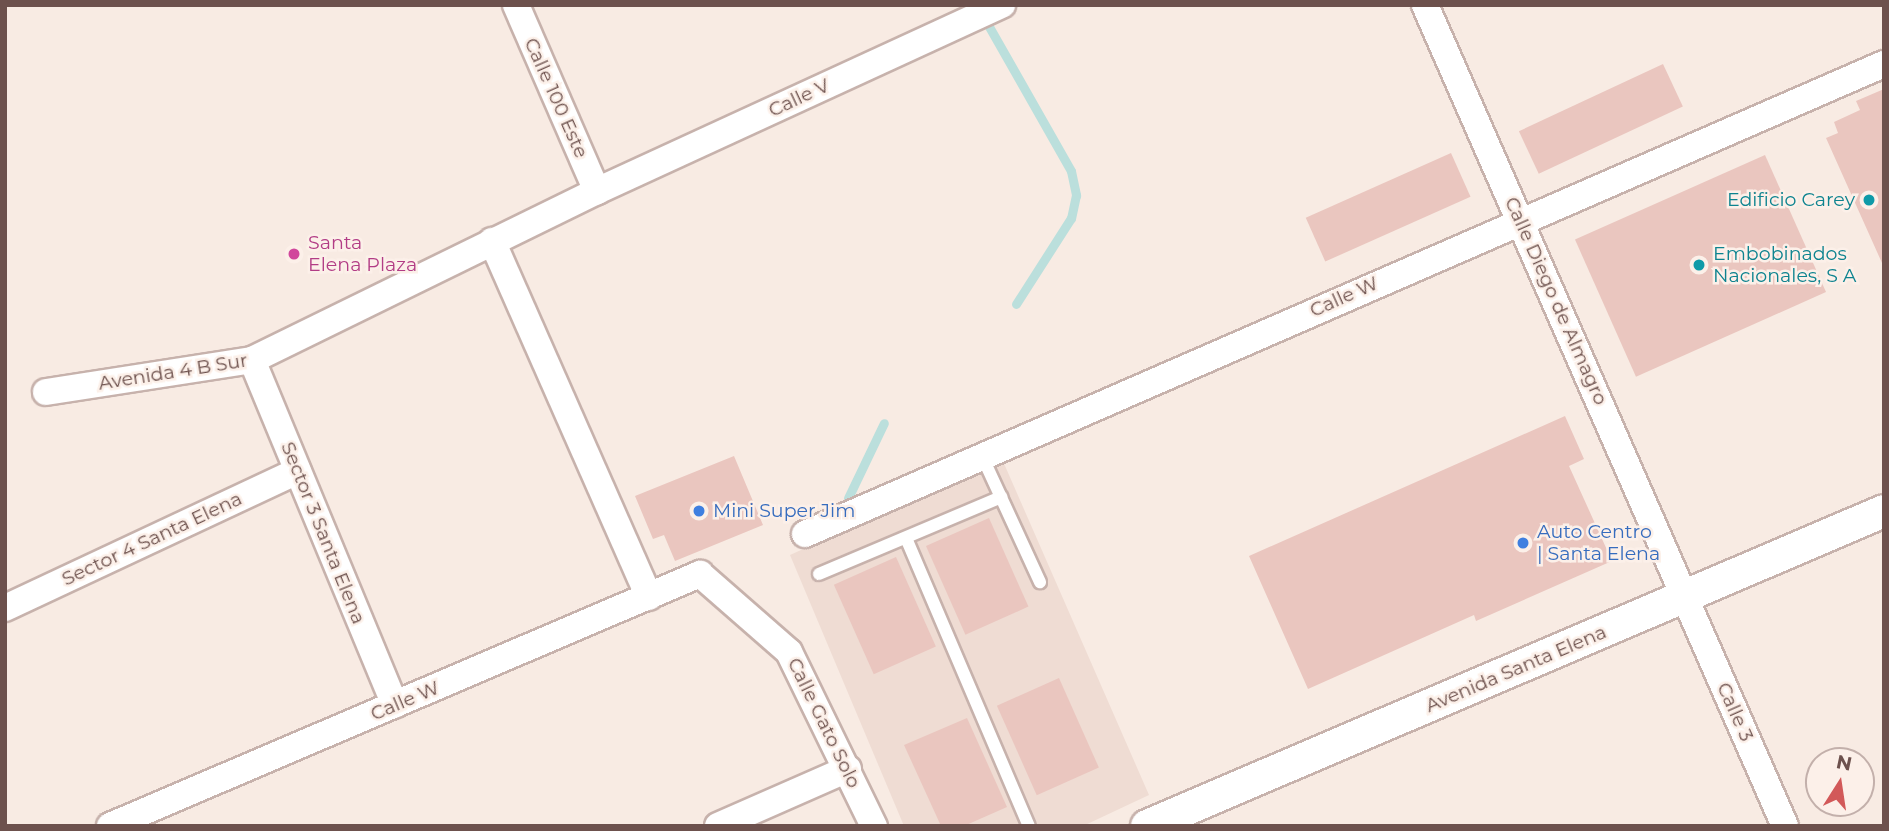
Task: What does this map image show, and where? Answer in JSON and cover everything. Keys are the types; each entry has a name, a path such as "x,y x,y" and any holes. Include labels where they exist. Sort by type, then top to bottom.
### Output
{"street":[{"name":"Calle 100 Este","path":"516,5 597,191"},
{"name":"Calle Diego de Almagro","path":"1425,5 1685,598"},
{"name":"Calle V","path":"597,191 990,10"},
{"name":"Calle W","path":"805,534 1884,64"},
{"name":"Avenida 4 B Sur","path":"46,392 253,360 597,191"},
{"path":"492,241 649,597"},
{"name":"Sector 3 Santa Elena","path":"253,360 394,705"},
{"name":"Sector 4 Santa Elena","path":"5,608 298,471"},
{"name":"Avenida Santa Elena","path":"1147,826 1884,512"},
{"name":"Calle W","path":"110,826 154,817 394,705 700,574"},
{"name":"Calle Gato Solo","path":"700,574 789,652 874,826"},
{"name":"Calle 3","path":"1685,598 1785,826"},
{"path":"718,826 848,769"}],"lane":[{"path":"982,457 1040,582"},
{"path":"819,574 1001,497"},
{"path":"906,538 1029,826"}],"shaded area":[{"path":"1002,459 1149,795 1083,826 904,826 790,555"}],"building":[{"path":"1663,64 1683,107 1539,174 1519,131"},
{"name":"Edificio Carey","path":"1884,89 1882,263 1826,138 1838,133 1834,122 1860,110 1856,101"},
{"path":"1451,153 1471,197 1325,262 1306,218"},
{"name":"Embobinados Nacionales, S A","path":"1765,155 1826,292 1636,377 1575,240"},
{"path":"1565,416 1584,459 1569,466 1612,561 1476,621 1474,615 1308,689 1249,556"},
{"name":"Mini Super Jim","path":"734,456 763,525 675,561 664,535 653,539 635,496"},
{"path":"989,518 1028,607 965,635 926,546"},
{"path":"896,557 936,647 874,674 834,585"},
{"path":"1059,678 1099,768 1037,795 997,706"},
{"path":"967,718 1007,807 964,826 941,826 904,745"}],"waterway":[{"path":"983,16 1071,171 1076,195 1071,218 1016,304"},
{"path":"848,498 884,423"}],"place":[{"name":"Edificio Carey","path":"1869,200"},
{"name":"Santa Elena Plaza","path":"294,254"},
{"name":"Embobinados Nacionales, S A","path":"1699,265"},
{"name":"Mini Super Jim","path":"699,511"},
{"name":"Auto Centro | Santa Elena","path":"1523,543"}]}
